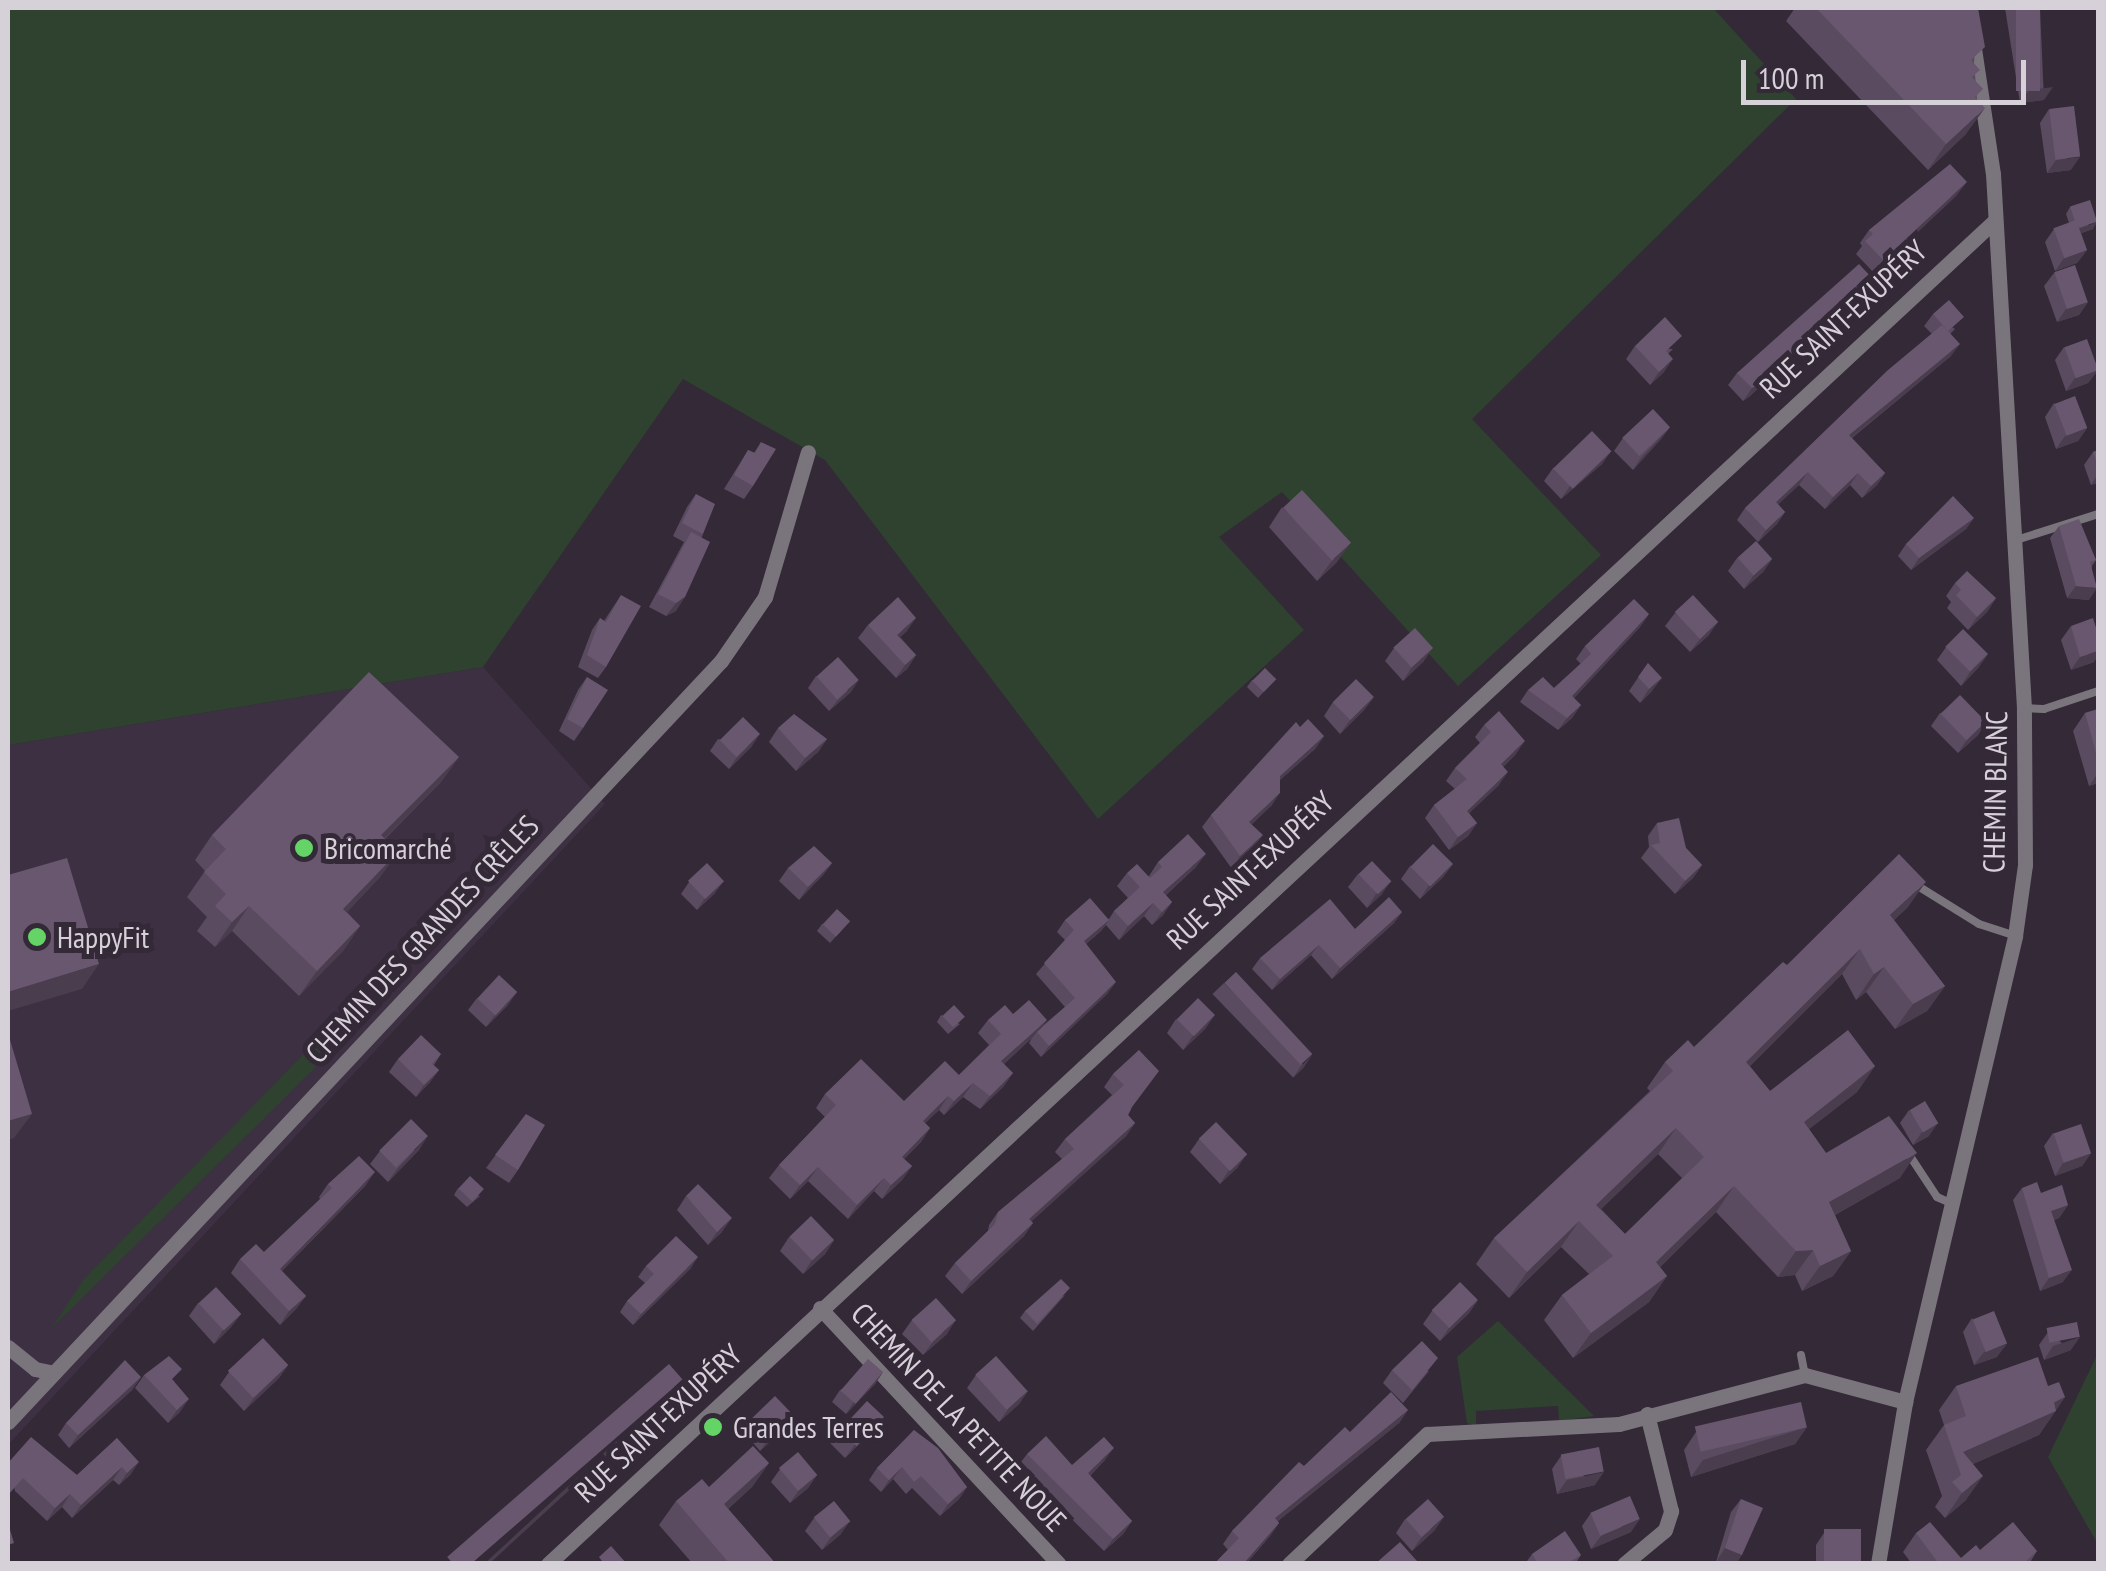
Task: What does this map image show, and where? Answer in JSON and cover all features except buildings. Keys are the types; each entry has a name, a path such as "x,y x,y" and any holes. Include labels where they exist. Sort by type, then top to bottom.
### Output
{"street":[{"name":"CHEMIN BLANC","path":"1878,1564 1905,1402 1948,1202 2014,936 2025,865 2024,708 1993,174 1968,8"},
{"name":"RUE SAINT-EXUPÉRY","path":"548,1564 1993,222"},
{"name":"CHEMIN DES GRANDES CRÊLES","path":"8,1422 721,661 765,596 808,452"},
{"name":"CHEMIN DE LA PETITE NOUE","path":"820,1308 1058,1564"},
{"path":"8,1347 35,1369 54,1373"},
{"path":"1288,1564 1426,1434 1619,1424 1805,1375 1905,1402"},
{"path":"1624,1564 1665,1530 1672,1511 1648,1414"},
{"path":"1304,1549 1318,1564"}],"lane":[{"path":"2013,541 2098,514"},
{"path":"2024,708 2044,709 2098,690"},
{"path":"1906,879 1979,924 2014,936"},
{"path":"1910,1156 1937,1197 1948,1202"},
{"path":"1801,1355 1805,1375"}],"shaded area":[{"path":"483,667 605,804 8,1445 8,745"}],"green space":[{"path":"8,8 1713,8 1796,99 1472,419 1601,555 1458,686 1282,492 1219,537 1304,630 1098,819 825,460 683,379 483,667 8,745"},
{"path":"323,1034 336,1047 51,1329 83,1280"},
{"path":"1498,1321 1594,1416 1559,1421 1558,1406 1476,1411 1476,1426 1467,1423 1457,1357"},
{"path":"2098,1353 2098,1540 2096,1541 2048,1457"}],"place":[{"name":"Bricomarché","path":"304,848"},
{"name":"HappyFit","path":"37,937"},
{"name":"Grandes Terres","path":"713,1427"}]}
